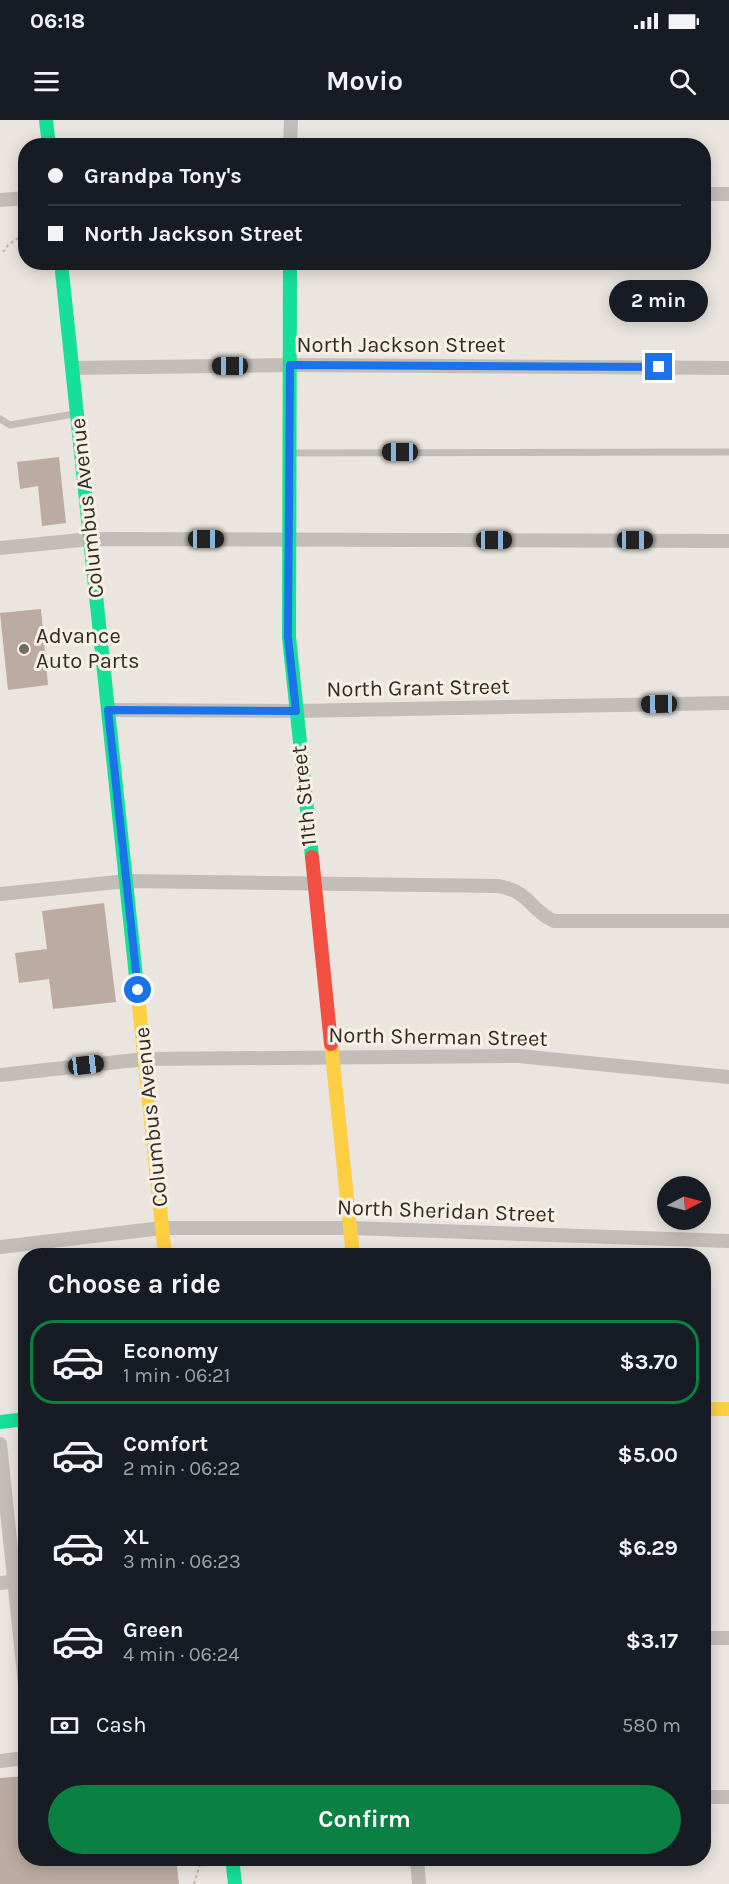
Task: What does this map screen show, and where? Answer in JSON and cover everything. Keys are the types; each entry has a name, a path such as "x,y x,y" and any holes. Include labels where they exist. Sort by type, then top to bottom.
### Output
{"street":[{"path":"46,120 48,138"},
{"path":"290,138 291,120"},
{"path":"711,194 729,194"},
{"path":"0,200 18,199"},
{"name":"Columbus Avenue","path":"63,270 164,1248"},
{"name":"11th Street","path":"290,270 291,453 288,637 352,1248"},
{"name":"North Jackson Street","path":"72,368 290,365 729,368"},
{"path":"0,548 90,539 729,541"},
{"name":"North Grant Street","path":"108,710 296,711 729,703"},
{"path":"0,894 127,881 499,886 523,893 541,915 554,921 729,921"},
{"name":"North Sherman Street","path":"0,1075 145,1059 519,1056 729,1077"},
{"name":"North Sheridan Street","path":"0,1247 162,1228 351,1228 729,1241"},
{"path":"711,1409 729,1409"},
{"path":"0,1422 18,1420"},
{"path":"0,1444 18,1620"},
{"path":"711,1638 729,1638"},
{"path":"0,1761 18,1759"},
{"path":"711,1797 729,1797"},
{"path":"233,1866 235,1884"},
{"path":"418,1866 420,1884"}],"lane":[{"path":"0,419 10,425 77,414"},
{"path":"291,453 729,452"}],"path":[{"path":"3,252 8,245 18,238"},
{"path":"194,1884 200,1866"}],"building":[{"path":"59,457 66,523 42,526 38,486 20,489 17,462"},
{"name":"Advance Auto Parts","path":"41,609 48,685 8,690 0,613"},
{"path":"104,903 116,1002 53,1009 49,979 19,983 15,953 47,949 42,911"},
{"path":"18,1777 18,1866 177,1866 179,1884 0,1884 0,1778"}],"traffic: fast":[{"path":"46,120 48,138"},
{"path":"62,270 138,996"},
{"path":"290,270 289,637 312,857"},
{"path":"0,1422 18,1420"},
{"path":"233,1866 235,1884"}],"traffic: slow":[{"path":"138,996 164,1248"},
{"path":"331,1044 352,1248"},
{"path":"711,1409 729,1409"}],"traffic: jam":[{"path":"312,857 331,1044"}],"place":[{"name":"Advance Auto Parts","path":"24,649"}],"route":[{"path":"138,990 108,710 296,711 288,637 290,365 659,367"}]}
